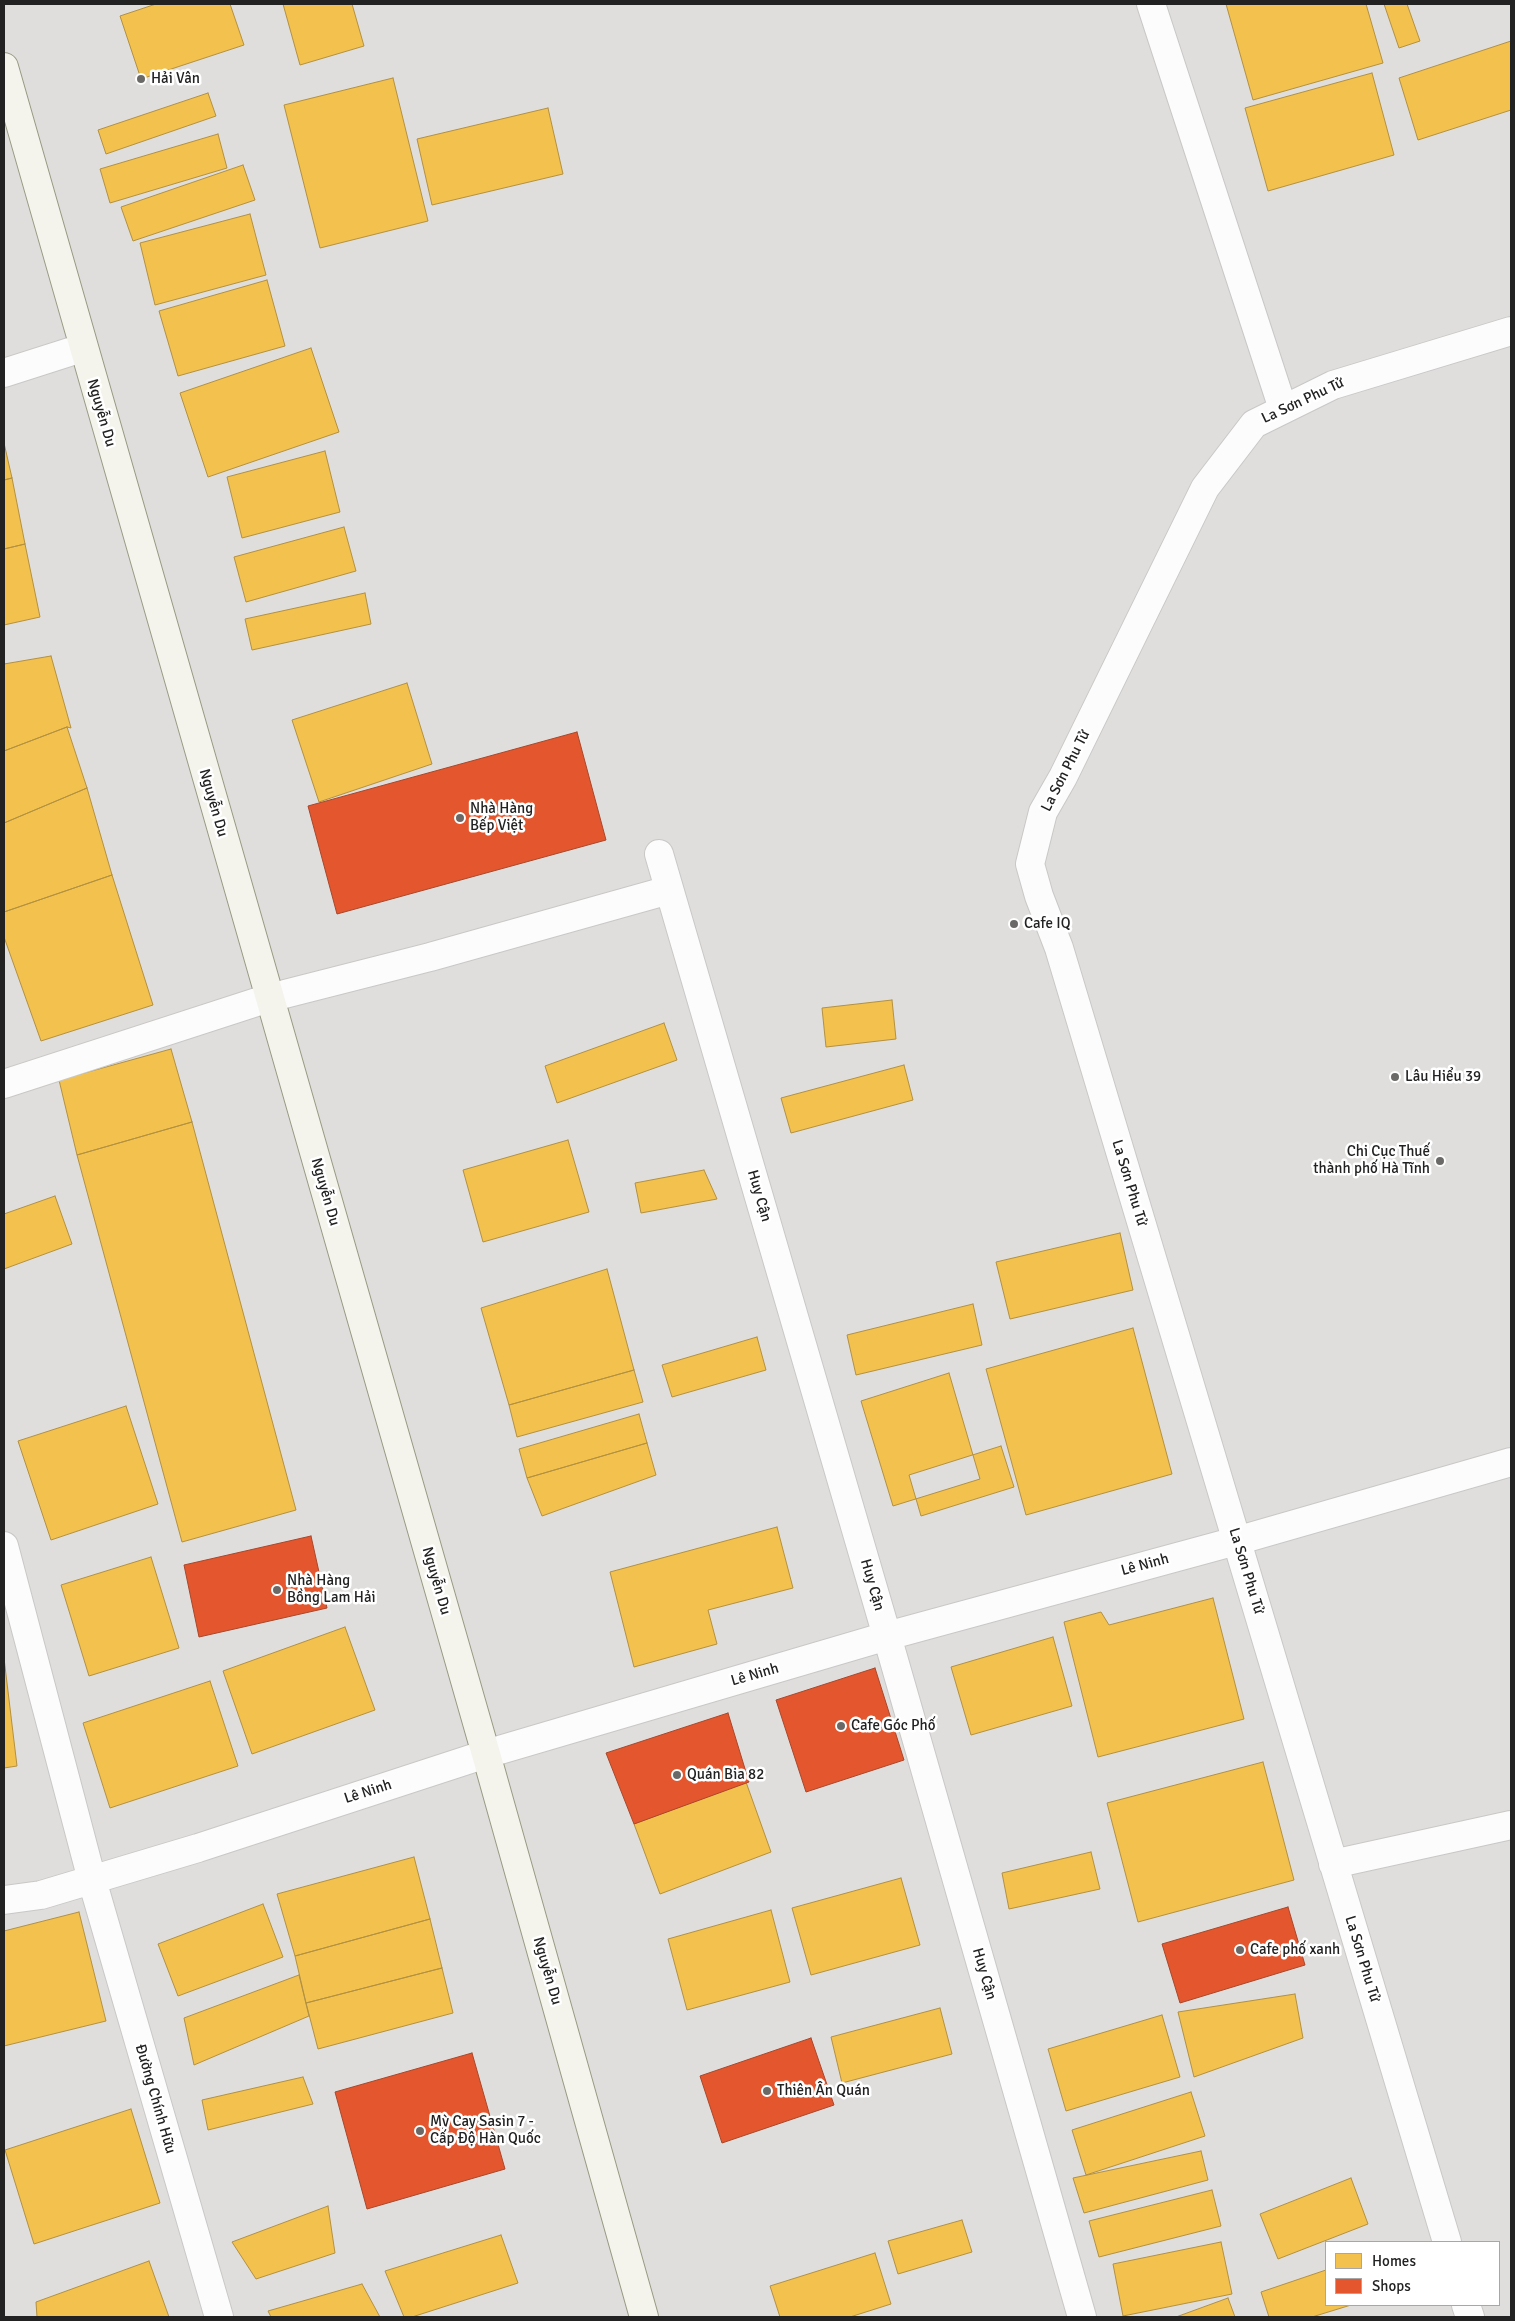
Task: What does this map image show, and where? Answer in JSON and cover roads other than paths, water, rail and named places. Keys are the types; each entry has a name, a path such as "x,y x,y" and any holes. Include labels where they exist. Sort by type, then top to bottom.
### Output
{"main road":[{"name":"Nguyễn Du","path":"4,67 82,348 486,1754 644,2317"}],"street":[{"path":"1151,4 1282,409"},
{"name":"La Sơn Phu Tử","path":"1447,2241 1059,948 1039,896 1030,864 1043,812 1068,769 1205,488 1254,424 1333,385 1511,331"},
{"path":"4,372 82,348"},
{"name":"Huy Cận","path":"659,854 887,1636 1082,2317"},
{"path":"4,1084 269,998 430,957 669,890"},
{"name":"Lê Ninh","path":"4,1900 41,1896 486,1754 887,1636 1236,1541 1511,1462"},
{"name":"Đường Chính Hữu","path":"4,1546 92,1880 219,2317"},
{"path":"1333,1864 1511,1825"}],"place":[{"name":"Hải Vân","path":"141,79"},
{"name":"Nhà Hàng Bếp Việt","path":"460,818"},
{"name":"Cafe IQ","path":"1014,924"},
{"name":"Lâu Hiểu 39","path":"1395,1077"},
{"name":"Chi Cục Thuế thành phố Hà Tĩnh","path":"1440,1161"},
{"name":"Nhà Hàng Bồng Lam Hải","path":"277,1590"},
{"name":"Cafe Góc Phố","path":"841,1726"},
{"name":"Quán Bia 82","path":"677,1775"},
{"name":"Cafe phố xanh","path":"1240,1950"},
{"name":"Thiên Ân Quán","path":"767,2091"},
{"name":"Mỳ Cay Sasin 7 - Cấp Độ Hàn Quốc","path":"420,2131"}]}
